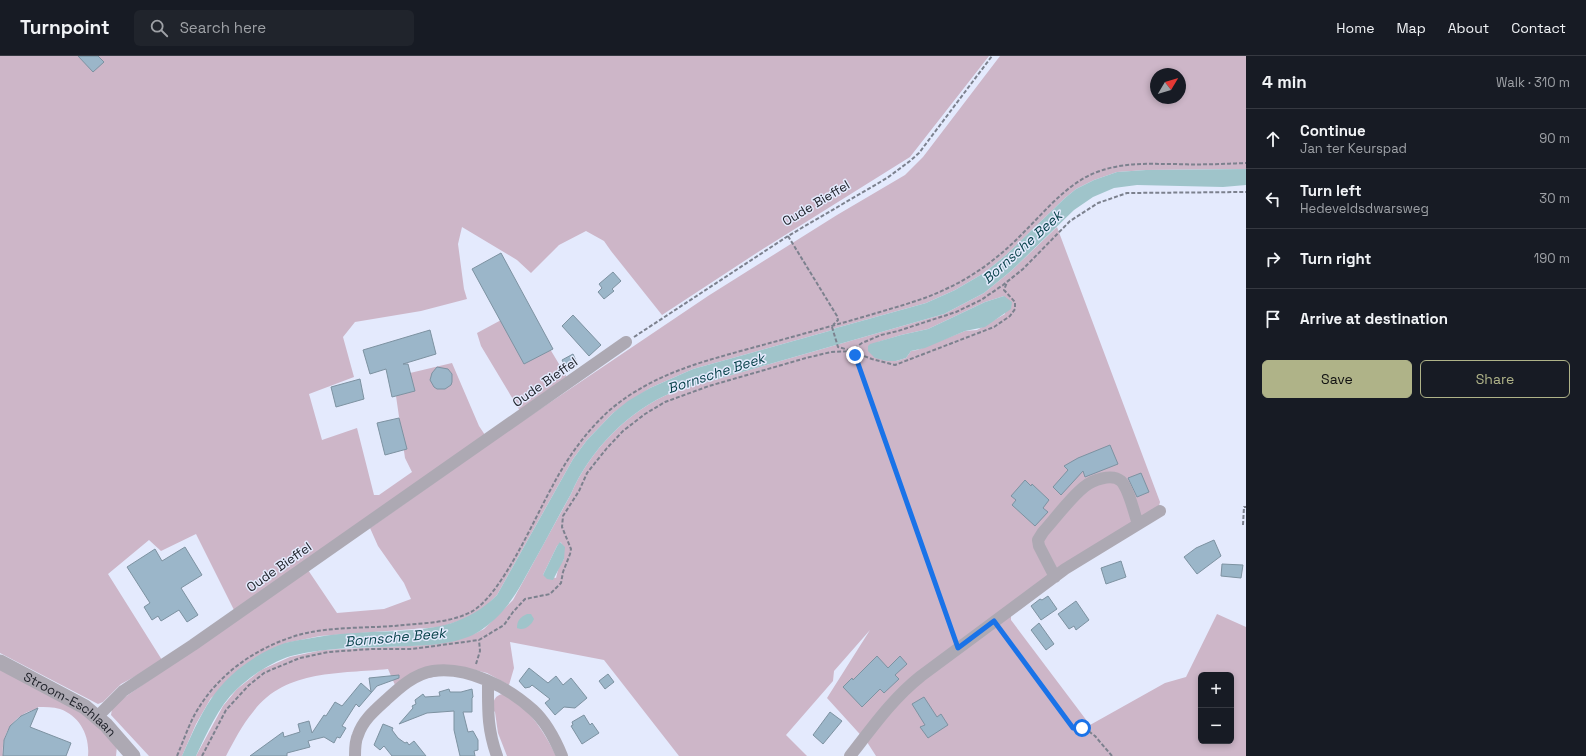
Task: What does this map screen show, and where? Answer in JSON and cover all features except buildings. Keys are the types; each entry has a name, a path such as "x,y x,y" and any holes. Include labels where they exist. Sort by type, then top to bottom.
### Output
{"street":[{"name":"Oude Bieffel","path":"97,717 123,690 193,645 626,342"},
{"path":"1055,577 1039,546 1038,540 1043,532 1084,487 1091,482 1102,479 1118,479 1126,489 1138,524"},
{"path":"850,756 892,702 902,692 958,648 1055,577 1160,511"},
{"name":"Stroom-Eschlaan","path":"0,662 85,708 106,725 130,755"},
{"path":"354,756 357,736 366,719 399,687 416,677 432,671 450,671 473,675 488,680 518,699 533,710 550,730 562,756"},
{"path":"488,680 488,720 491,739 497,756"}],"path":[{"name":"Oude Bieffel","path":"626,342 788,236 886,178 910,161 919,153 992,56"},
{"path":"177,756 196,713 214,687 231,669 273,644 304,633 441,621 471,611 491,596 509,568 554,482 578,445 595,425 612,409 640,388 667,374 699,362 832,327 925,298 946,289 974,274 997,257 1064,192 1084,178 1097,172 1117,166 1140,163 1246,163"},
{"path":"202,756 226,710 238,696 264,673 300,658 328,652 372,649 412,649 479,640 504,625 525,599 550,594 561,583 571,549 562,527 563,516 579,490 587,473 607,448 636,420 665,402 688,392 806,358 831,352 851,351 862,343 881,335 956,312 981,300 1023,270 1070,221 1098,203 1127,193 1246,192"},
{"path":"788,236 837,316 838,320 832,327"},
{"path":"832,327 838,346 872,359 895,365 994,327 1010,316 1015,309 1015,302 1004,290 1007,282"},
{"path":"851,351 855,355 958,648"},
{"path":"1242,525 1244,507 1246,507"},
{"path":"994,621 1073,728 1087,730 1095,736 1112,756"},
{"path":"473,675 480,651 479,640"}],"shaded area":[{"path":"0,56 989,56 910,157 755,254 662,315 604,241 586,231 559,245 531,273 517,260 462,227 458,244 464,289 467,299 421,311 355,322 343,337 354,377 309,394 322,440 357,428 374,495 379,495 412,472 405,458 396,396 412,389 410,373 452,363 479,426 485,435 234,610 196,534 161,551 149,540 108,574 162,660 121,684 103,702 98,704 0,653"},
{"path":"1000,56 1246,56 1246,169 1146,170 1117,172 1094,180 1076,189 1065,198 1006,255 984,273 955,290 926,303 693,369 650,388 613,413 587,440 573,459 497,595 485,607 467,618 441,627 320,636 286,643 211,698 196,724 182,756 149,756 111,715 115,704 308,570 337,613 384,609 411,599 404,583 378,546 370,528 506,432 708,296 837,215 905,175 923,157"},
{"path":"1057,227 1160,502 1156,517 1072,570 1011,616 1011,620 1090,725 1165,683 1186,677 1217,614 1246,627 1246,756 876,756 867,742 827,698 870,630 834,671 833,681 786,735 807,756 679,756 604,660 510,642 514,668 509,685 487,673 471,669 395,685 388,669 333,673 315,676 297,681 281,688 266,698 245,722 226,756 196,756 223,706 237,689 261,670 290,657 322,650 425,645 460,639 484,629 513,600 588,462 612,434 641,409 673,392 682,389 944,314 984,293 1011,271","holes":["1004,296 1005,314 977,330 965,331 911,351 906,358 896,361 878,342 928,329 985,302","561,542 564,559 559,566 556,578 543,575 557,546"]},
{"path":"520,310 541,334 568,379 520,411 481,346 477,333"},
{"path":"0,665 83,711 117,746 116,756 88,756 85,734 73,716 60,709 52,707 38,707 37,709 22,715 11,726 4,740 3,756 0,756"},
{"path":"503,694 511,698 527,711 541,729 556,756 507,756 498,733 495,712 492,709 495,699"}],"water":[{"name":"Bornsche Beek","path":"1246,169 1246,185 1223,187 1137,185 1114,188 1093,197 1074,210 1011,271 984,293 944,314 682,389 657,400 641,409 626,421 612,434 588,462 514,596 501,613 484,628 468,637 440,644 321,650 291,656 262,670 237,689 219,712 196,756 182,756 195,727 218,690 244,665 274,647 285,643 329,635 425,629 463,619 486,605 497,595 573,459 587,440 613,413 628,401 650,388 693,369 926,303 955,290 984,273 1006,255 1065,198 1076,189 1094,180 1117,172 1146,170"},
{"path":"1004,296 1012,302 1011,309 985,327 965,331 925,348 911,351 906,358 896,361 887,361 875,358 868,351 868,346 870,344 928,329 985,302"},
{"path":"560,542 565,547 564,559 553,580 547,579 543,575"},
{"path":"531,614 534,619 533,622 525,628 517,628 519,620 522,616"}],"route":[{"path":"855,355 958,648 994,621 1073,728 1082,728"}]}
